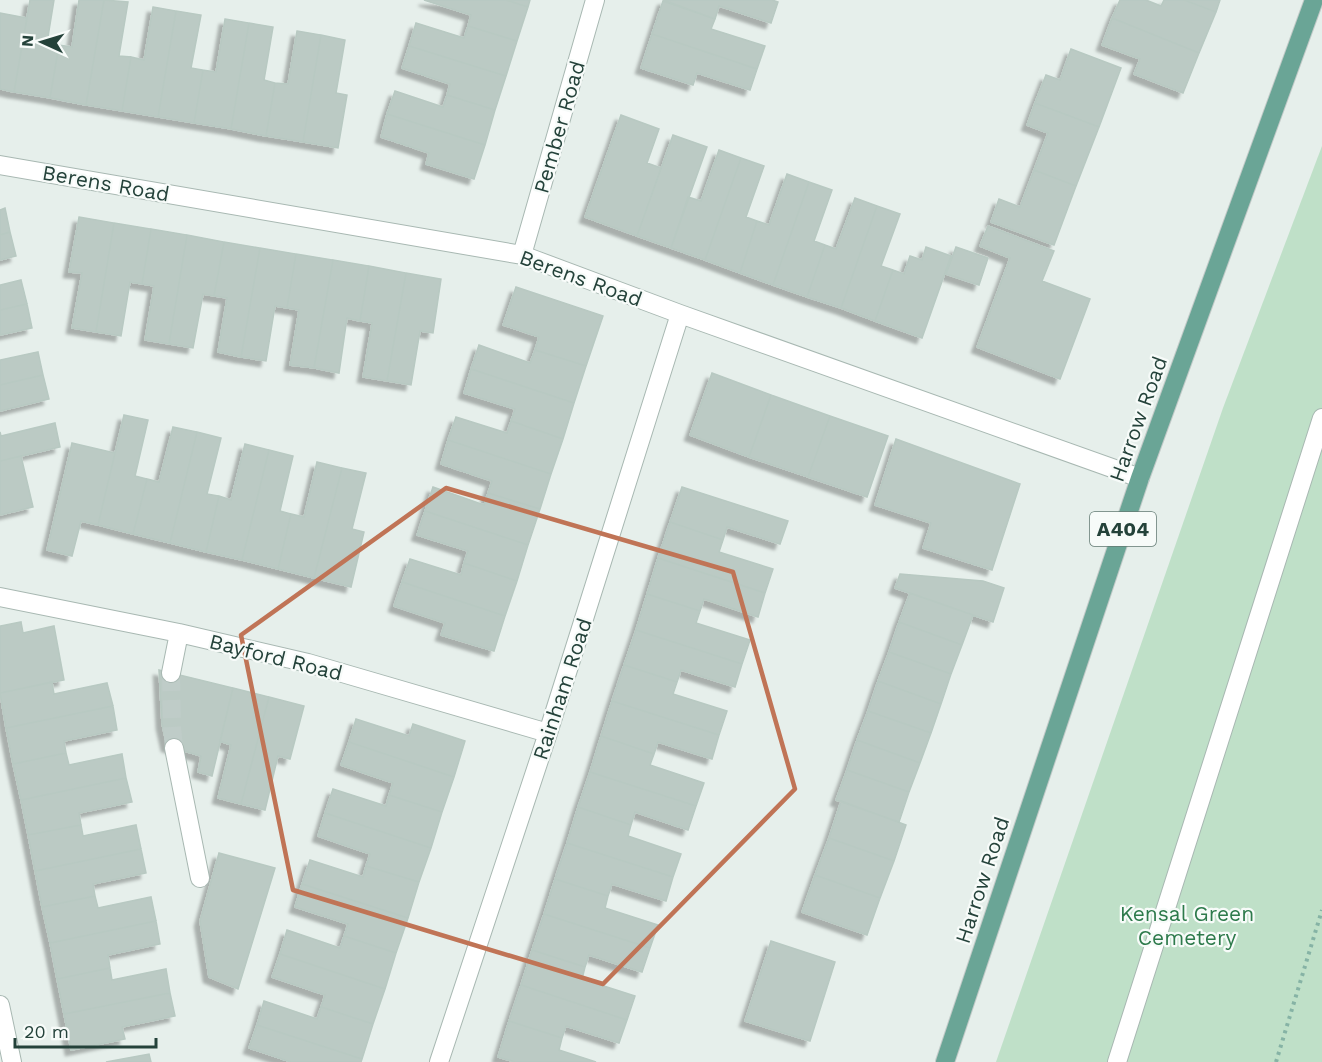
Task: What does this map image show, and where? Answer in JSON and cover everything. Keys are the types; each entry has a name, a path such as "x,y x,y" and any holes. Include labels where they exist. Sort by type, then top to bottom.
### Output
{"main road":[{"name":"Harrow Road","path":"945,1062 1140,478 1314,0"}],"street":[{"name":"Pember Road","path":"522,255 595,0"},
{"name":"Berens Road","path":"0,165 522,255 680,314 1140,478"},
{"name":"Rainham Road","path":"439,1062 548,734 680,314"},
{"path":"1117,1062 1322,418"},
{"name":"Bayford Road","path":"0,597 179,633 308,663 548,734"},
{"path":"171,673 179,633"},
{"path":"174,748 200,878"},
{"path":"0,1005 12,1062"}],"path":[{"path":"1276,1062 1322,910"}],"highlighted area":[{"path":"446,488 733,572 795,789 603,984 293,890 241,635"}],"green space":[{"name":"Kensal Green Cemetery","path":"1322,146 1322,1062 996,1062 1223,408"}],"building":[{"path":"30,0 54,0 47,43 59,45 50,98 14,92"},
{"path":"79,0 104,0 86,105 50,98 59,45 72,47"},
{"path":"104,0 128,2 119,56 131,57 122,111 86,105"},
{"path":"424,0 506,0 528,7 517,41 468,26 471,15"},
{"path":"506,0 530,0 528,7"},
{"path":"663,0 772,0 778,2 771,23 719,6 715,19"},
{"path":"1120,0 1146,0 1161,6 1164,0 1184,0 1216,12 1199,53 1112,18"},
{"path":"1184,0 1220,0 1216,12"},
{"path":"663,1 715,19 711,29 765,46 757,69 652,34"},
{"path":"153,7 176,11 158,117 122,111 131,57 144,60"},
{"path":"176,11 201,15 191,68 203,70 194,123 158,117"},
{"path":"0,13 27,18 14,92 0,89"},
{"path":"1112,18 1199,53 1183,93 1134,74 1140,59 1102,45"},
{"path":"225,19 249,23 231,129 194,123 203,70 216,72"},
{"path":"249,23 273,27 264,80 275,83 266,136 231,129"},
{"path":"416,23 464,38 468,26 517,41 506,76 409,46"},
{"path":"297,31 321,35 303,142 266,136 275,83 288,84"},
{"path":"652,34 757,69 750,90 697,73 693,85 641,68"},
{"path":"321,35 345,40 336,93 347,95 338,148 303,142"},
{"path":"409,46 506,76 495,110 447,95 450,84 402,68"},
{"path":"1071,49 1121,68 1099,127 1035,103 1046,75 1060,80"},
{"path":"395,91 443,107 447,95 495,110 485,145 387,114"},
{"path":"1035,103 1099,127 1076,186 1034,170 1048,133 1027,125"},
{"path":"387,114 485,145 474,179 426,164 429,153 381,137"},
{"path":"621,115 659,129 647,163 661,168 637,236 585,217"},
{"path":"673,135 707,147 671,248 637,236"},
{"path":"719,150 741,158 705,260 671,248 688,197 701,201"},
{"path":"741,158 764,166 746,217 757,221 740,273 705,260"},
{"path":"1034,170 1076,186 1054,245 991,222 999,199 1020,207"},
{"path":"787,174 809,182 773,285 740,273 757,221 769,225"},
{"path":"809,182 832,190 814,241 825,245 807,297 773,285"},
{"path":"855,198 877,206 841,308 807,297 825,245 836,249"},
{"path":"877,206 900,214 881,266 893,270 875,321 841,308"},
{"path":"5,208 10,232 0,235 0,210"},
{"path":"79,217 114,223 96,332 72,328 82,273 69,272"},
{"path":"114,223 151,229 142,284 130,282 121,336 96,332"},
{"path":"988,226 1054,251 1042,281 1090,299 1060,379 977,347 1010,258 980,246"},
{"path":"151,229 187,235 169,344 145,340 154,286 142,284"},
{"path":"10,232 16,256 0,260 0,235"},
{"path":"187,235 224,242 214,296 203,294 193,348 169,344"},
{"path":"224,242 260,248 241,357 218,352 227,298 214,296"},
{"path":"926,247 951,256 922,338 875,321 893,270 904,274 910,256 922,260"},
{"path":"956,247 988,258 979,285 946,274"},
{"path":"260,248 296,254 287,308 275,306 266,361 241,357"},
{"path":"296,254 333,260 314,368 290,365 299,310 287,308"},
{"path":"333,260 369,266 360,321 347,318 339,373 314,368"},
{"path":"369,266 406,273 387,381 363,377 372,323 360,321"},
{"path":"406,273 441,279 433,333 420,331 411,385 387,381"},
{"path":"21,280 27,304 0,310 0,285"},
{"path":"516,287 603,316 586,366 535,350 539,337 503,325"},
{"path":"27,304 32,328 0,335 0,310"},
{"path":"479,345 530,363 535,350 586,366 574,403 471,369"},
{"path":"38,352 43,375 0,385 0,360"},
{"path":"471,369 574,403 563,439 511,421 515,409 464,393"},
{"path":"712,373 771,395 749,457 690,435"},
{"path":"43,375 49,399 0,411 0,385"},
{"path":"771,395 830,416 808,477 749,457"},
{"path":"124,415 148,420 135,476 147,479 133,534 98,525"},
{"path":"830,416 888,436 867,497 808,477"},
{"path":"456,417 507,433 511,421 563,439 551,474 448,440"},
{"path":"55,423 60,447 0,461 0,432 1,436"},
{"path":"173,427 197,432 170,543 133,534 147,479 159,482"},
{"path":"197,432 221,438 207,494 219,496 206,552 170,543"},
{"path":"896,439 1020,484 992,570 923,548 931,523 875,505"},
{"path":"448,440 551,474 540,509 488,493 492,481 441,464"},
{"path":"72,443 115,453 98,525 81,521 72,556 47,550"},
{"path":"245,444 269,450 242,560 206,552 219,496 231,500"},
{"path":"269,450 293,456 280,511 291,514 278,569 242,560"},
{"path":"21,456 33,507 0,515 0,461"},
{"path":"317,462 342,468 314,578 278,569 291,514 304,517"},
{"path":"342,468 366,473 352,529 364,532 351,587 314,578"},
{"path":"433,487 484,505 488,493 540,509 528,545 425,511"},
{"path":"682,487 788,521 780,544 727,527 723,540 670,522"},
{"path":"425,511 528,545 517,581 464,563 468,551 417,535"},
{"path":"670,522 723,540 719,552 773,569 765,593 658,558"},
{"path":"658,558 765,593 758,617 704,599 700,611 647,594"},
{"path":"410,559 461,575 464,563 517,581 505,616 402,582"},
{"path":"900,574 983,581 1004,588 993,622 895,588"},
{"path":"402,582 505,616 494,651 441,635 445,623 394,606"},
{"path":"910,593 973,615 962,645 899,622"},
{"path":"647,594 700,611 696,623 750,640 742,664 636,630"},
{"path":"21,622 23,633 54,626 64,680 0,693 0,626"},
{"path":"899,622 962,645 951,674 889,652"},
{"path":"636,630 742,664 735,687 681,670 677,682 624,665"},
{"path":"889,652 951,674 941,704 878,681"},
{"path":"624,665 677,682 673,694 727,711 719,735 612,701"},
{"path":"159,670 233,688 212,776 198,772 201,756 167,746 162,724"},
{"path":"878,681 941,704 931,733 868,711"},
{"path":"52,682 54,694 107,683 113,706 6,728 0,693"},
{"path":"233,688 269,697 241,804 218,798 231,745 220,741"},
{"path":"269,697 304,706 290,759 278,756 265,810 241,804"},
{"path":"612,701 719,735 712,759 658,742 654,754 601,736"},
{"path":"113,706 117,730 64,741 66,753 13,764 6,728"},
{"path":"868,711 931,733 920,763 857,740"},
{"path":"356,719 409,736 413,724 465,741 454,777 349,742"},
{"path":"601,736 654,754 650,765 704,783 696,806 590,772"},
{"path":"857,740 920,763 909,792 847,770"},
{"path":"349,742 454,777 442,812 389,795 393,783 341,765"},
{"path":"66,753 69,765 122,754 126,778 21,800 13,764"},
{"path":"847,770 909,792 899,822 836,800"},
{"path":"590,772 696,806 688,830 635,812 631,825 578,807"},
{"path":"126,778 132,802 79,813 81,825 28,835 21,800"},
{"path":"333,789 386,806 389,795 442,812 431,848 325,813"},
{"path":"841,801 906,825 894,861 829,838"},
{"path":"578,807 631,825 628,836 681,854 673,877 567,843"},
{"path":"325,813 431,848 419,882 366,866 370,854 318,836"},
{"path":"81,825 83,836 136,825 141,849 35,871 28,835"},
{"path":"829,838 894,861 880,898 815,875"},
{"path":"567,843 673,877 666,901 612,884 608,896 555,879"},
{"path":"141,849 146,873 93,884 95,896 42,907 35,871"},
{"path":"219,853 275,868 238,989 209,977 200,921"},
{"path":"310,860 363,877 366,866 419,882 408,918 302,884"},
{"path":"815,875 880,898 867,935 802,912"},
{"path":"555,879 608,896 605,908 658,925 650,948 544,914"},
{"path":"302,884 408,918 396,953 344,936 348,924 295,907"},
{"path":"95,896 98,908 151,897 156,921 50,943 42,907"},
{"path":"544,914 650,948 642,972 589,955 585,967 532,950"},
{"path":"156,921 160,944 108,955 110,968 57,979 50,943"},
{"path":"287,930 340,948 344,936 396,953 385,989 280,954"},
{"path":"771,941 835,962 810,1041 745,1021"},
{"path":"532,950 585,967 582,979 635,996 627,1020 521,985"},
{"path":"280,954 385,989 373,1024 321,1007 325,995 272,977"},
{"path":"110,968 112,980 166,969 170,993 64,1014 57,979"},
{"path":"521,985 627,1020 619,1043 566,1026 562,1038 509,1021"},
{"path":"170,993 175,1016 122,1027 125,1039 71,1050 64,1014"},
{"path":"264,1001 317,1019 321,1007 373,1024 362,1059 257,1025"},
{"path":"509,1021 562,1038 559,1050 596,1062 515,1062 498,1057"},
{"path":"257,1025 362,1059 361,1062 291,1062 249,1048"},
{"path":"149,1054 151,1062 106,1062"}],"tunnel":[{"path":"171,673 174,748"}]}
